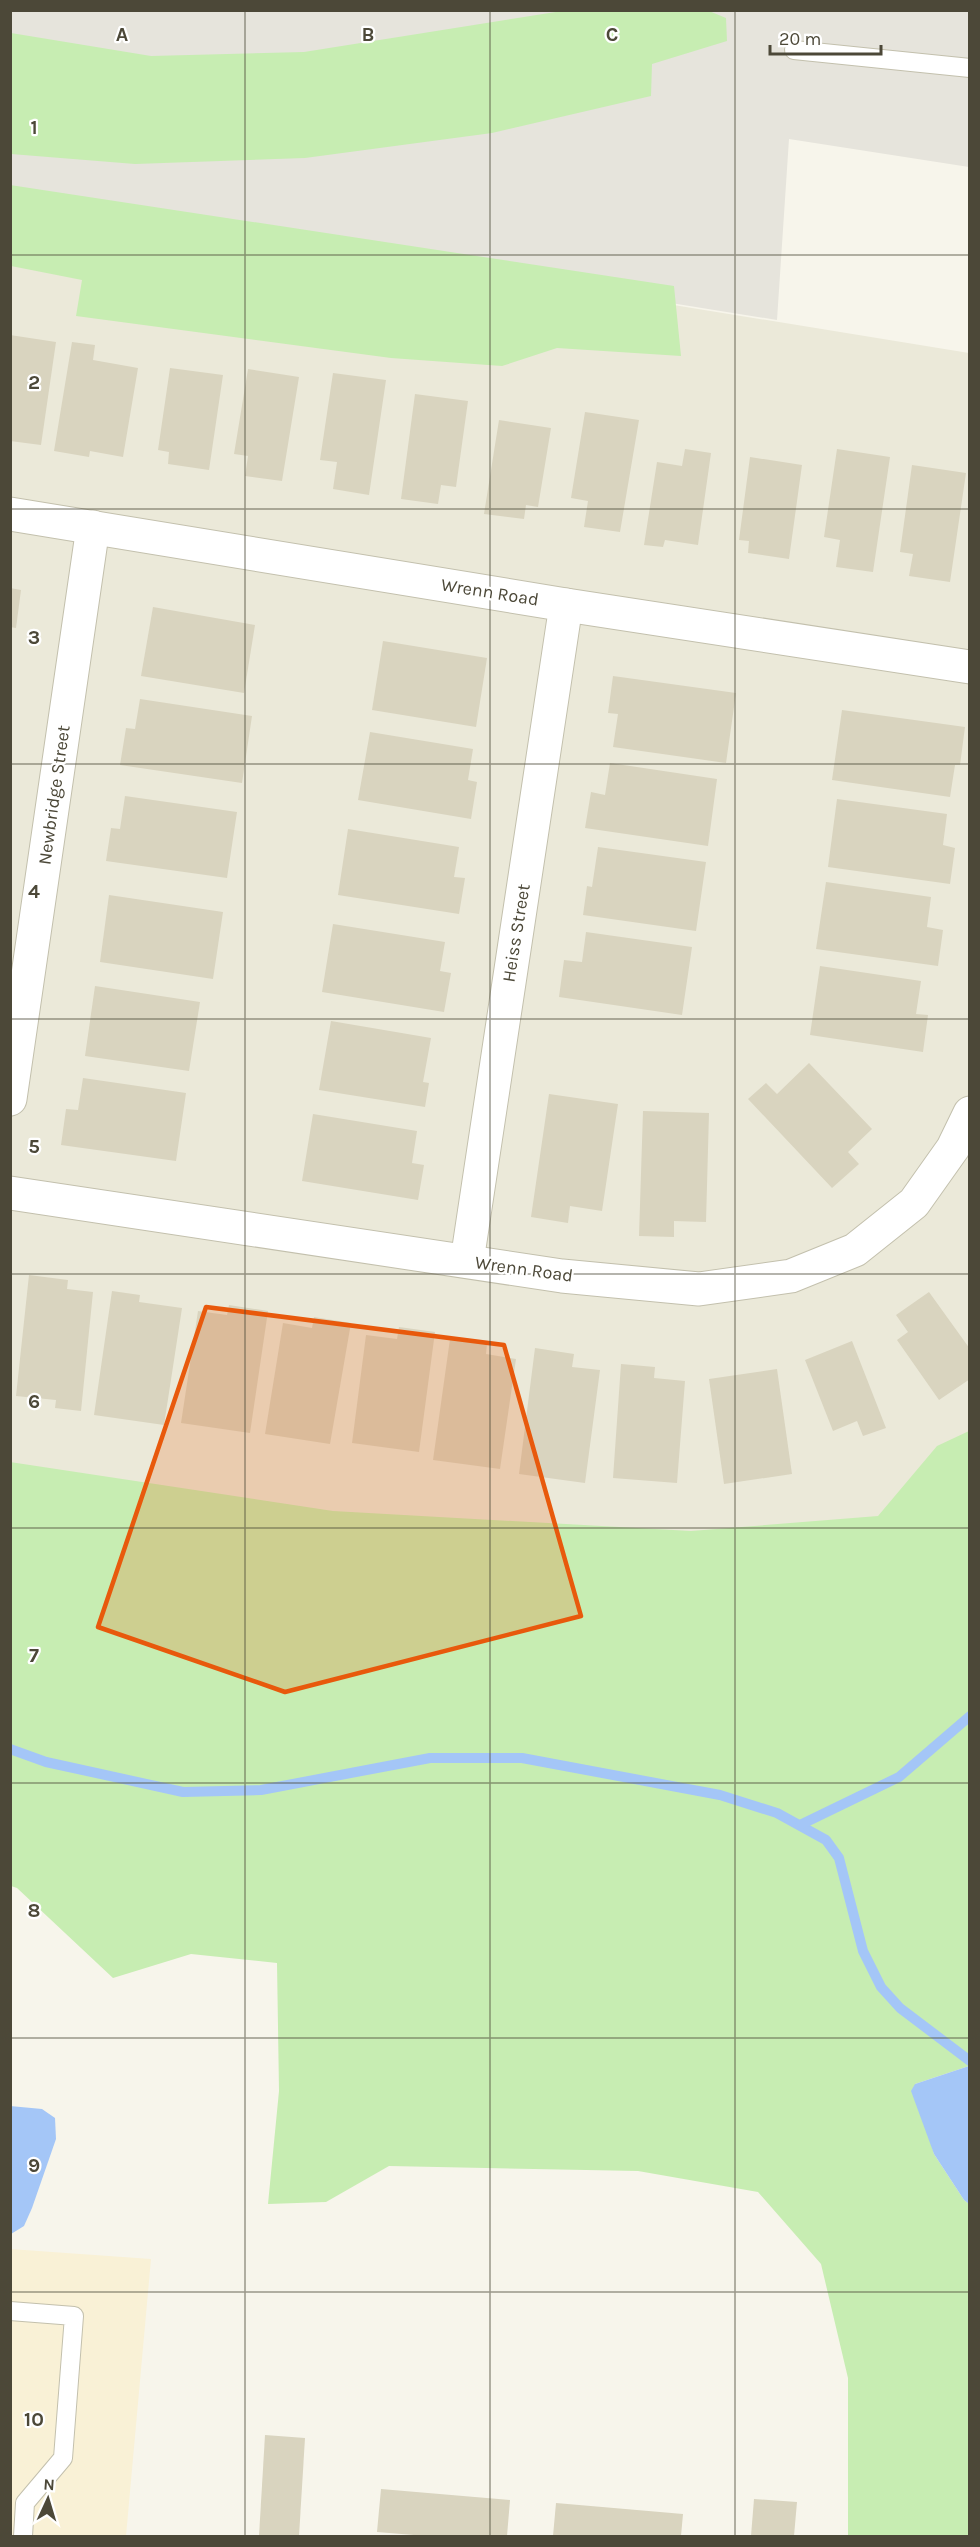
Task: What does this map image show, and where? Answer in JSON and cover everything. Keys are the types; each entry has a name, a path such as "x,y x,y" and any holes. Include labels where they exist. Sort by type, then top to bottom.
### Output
{"street":[{"name":"Wrenn Road","path":"10,514 566,605 969,667"},
{"name":"Newbridge Street","path":"10,1099 93,527"},
{"name":"Heiss Street","path":"467,1261 566,605"},
{"name":"Wrenn Road","path":"10,1192 562,1276 699,1289 790,1276 855,1250 914,1203 953,1148 969,1113"}],"lane":[{"path":"794,50 969,68"},
{"path":"10,2311 74,2316 63,2458 25,2503 23,2536"}],"highlighted area":[{"path":"206,1307 504,1345 581,1616 285,1692 98,1627"}],"shaded area":[{"path":"10,11 969,11 969,167 789,139 777,320 11,197"},
{"path":"10,197 969,353 969,1870 11,1751"},
{"path":"10,2249 151,2259 126,2536 11,2536"}],"green space":[{"path":"562,11 709,11 726,18 727,41 652,64 651,96 492,133 305,158 135,164 11,154 11,33 151,56 304,52"},
{"path":"10,185 674,286 681,356 557,348 502,366 391,358 76,316 82,280 11,266"},
{"path":"969,1431 969,2066 915,2084 934,2154 964,2200 969,2204 969,2536 848,2536 848,2378 821,2264 758,2192 638,2171 389,2166 326,2202 268,2204 279,2091 277,1963 191,1954 113,1978 17,1888 11,1886 10,1462 333,1511 691,1531 878,1516 937,1446"}],"water":[{"path":"970,2066 969,2204 964,2200 934,2154 911,2091 915,2084"},
{"path":"10,2106 42,2109 55,2118 56,2139 24,2226 11,2234"}],"building":[{"path":"10,335 56,342 41,445 10,441"},
{"path":"72,342 95,345 93,360 138,368 123,457 90,451 89,457 54,451"},
{"path":"170,368 223,375 209,470 168,464 169,452 158,450"},
{"path":"248,369 299,377 282,481 245,476 248,456 234,454"},
{"path":"333,373 386,380 369,495 333,489 337,462 320,460"},
{"path":"415,394 468,401 456,487 441,485 438,504 401,499"},
{"path":"585,412 639,420 620,532 584,527 588,501 571,498"},
{"path":"499,420 551,428 538,507 526,505 524,519 484,514"},
{"path":"685,449 711,453 698,545 665,540 663,547 644,545 657,462 682,466"},
{"path":"837,449 890,457 873,572 836,567 840,540 824,537"},
{"path":"750,457 802,465 789,559 748,553 749,541 739,540"},
{"path":"912,465 966,473 950,582 909,576 913,554 900,552"},
{"path":"10,588 21,590 16,628 10,627"},
{"path":"153,607 255,625 244,693 141,676"},
{"path":"383,641 487,658 476,727 372,710"},
{"path":"613,676 736,693 726,763 613,747 618,714 608,713"},
{"path":"140,699 252,716 242,783 120,765 126,728 135,729"},
{"path":"842,710 965,727 960,765 955,765 950,797 832,780"},
{"path":"370,732 473,749 468,780 477,782 471,819 358,800"},
{"path":"610,763 717,779 708,846 585,828 591,792 605,795"},
{"path":"125,796 237,812 227,878 106,861 111,828 120,829"},
{"path":"837,799 947,814 943,845 955,848 950,884 828,867"},
{"path":"348,829 459,847 454,877 465,878 459,914 338,895"},
{"path":"598,847 706,862 696,931 583,915 587,886 592,887"},
{"path":"826,882 931,897 927,927 943,930 938,966 816,949"},
{"path":"109,895 223,912 213,979 100,962"},
{"path":"333,924 445,942 440,971 451,973 444,1012 322,992"},
{"path":"586,932 692,947 682,1015 559,997 564,960 582,962"},
{"path":"820,966 921,981 916,1014 928,1015 923,1052 810,1035"},
{"path":"95,986 200,1002 189,1071 85,1056"},
{"path":"331,1021 431,1038 423,1082 429,1083 425,1107 319,1090"},
{"path":"809,1063 872,1129 848,1152 859,1164 832,1188 748,1099 766,1083 777,1094"},
{"path":"83,1078 186,1093 176,1161 61,1145 66,1109 78,1110"},
{"path":"549,1094 618,1104 602,1211 570,1206 568,1223 531,1217"},
{"path":"643,1111 709,1113 706,1222 674,1221 674,1237 639,1236"},
{"path":"313,1114 417,1131 412,1163 424,1165 418,1200 302,1181"},
{"path":"29,1275 68,1280 67,1289 93,1292 81,1411 55,1408 56,1400 16,1396"},
{"path":"112,1291 140,1295 139,1302 182,1308 164,1425 94,1415"},
{"path":"929,1292 970,1349 970,1379 939,1400 897,1340 908,1332 896,1315"},
{"path":"229,1305 268,1311 250,1433 181,1423 198,1311 227,1315"},
{"path":"314,1317 351,1323 330,1444 265,1434 283,1323 312,1328"},
{"path":"399,1327 435,1332 419,1452 352,1443 366,1335 397,1339"},
{"path":"450,1339 487,1344 486,1354 516,1359 500,1469 433,1460"},
{"path":"852,1341 886,1428 863,1436 857,1421 833,1431 805,1360"},
{"path":"535,1348 574,1354 572,1367 600,1370 585,1483 519,1474"},
{"path":"621,1364 655,1367 654,1378 685,1381 677,1483 613,1478"},
{"path":"777,1369 792,1474 724,1484 709,1379"},
{"path":"265,2435 305,2438 299,2536 259,2536"},
{"path":"381,2489 510,2500 507,2536 426,2536 377,2532"},
{"path":"754,2499 797,2502 794,2536 751,2536"},
{"path":"556,2503 683,2514 681,2536 553,2536"}],"waterway":[{"path":"800,1825 899,1777 970,1716"},
{"path":"10,1749 46,1762 183,1792 261,1790 430,1758 522,1758 720,1795 777,1813 826,1840 839,1858 863,1951 881,1987 900,2008 970,2061"}]}
